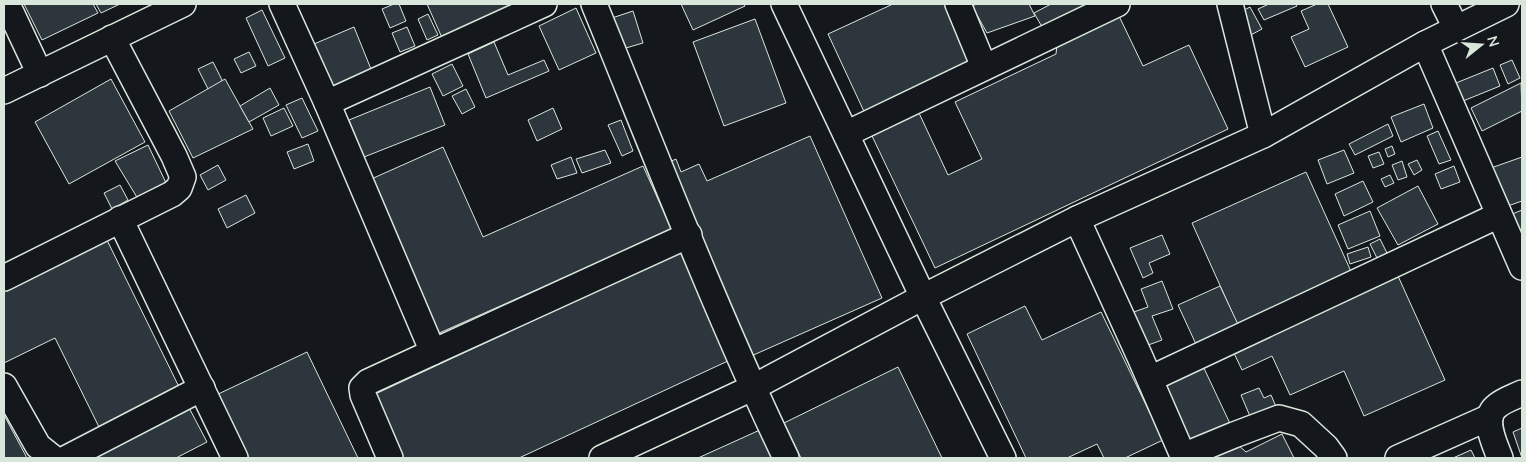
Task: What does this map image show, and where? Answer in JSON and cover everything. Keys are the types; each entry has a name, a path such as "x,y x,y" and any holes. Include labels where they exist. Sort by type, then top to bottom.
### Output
{"street":[{"path":"7,4 40,74"},
{"path":"4,91 183,4"},
{"path":"282,4 327,103 433,352"},
{"path":"327,103 544,4"},
{"path":"594,4 752,388 786,458"},
{"path":"784,4 923,297 1003,458"},
{"path":"958,4 984,67"},
{"path":"846,134 1117,4"},
{"path":"1230,4 1263,135"},
{"path":"1444,4 1456,28"},
{"path":"602,458 752,388 923,297 1077,219 1263,135 1425,44 1506,4"},
{"path":"4,278 172,194 179,188 183,177 174,156 112,38"},
{"path":"1425,44 1522,267"},
{"path":"1150,379 1499,215"},
{"path":"120,219 235,458"},
{"path":"1077,219 1184,457 1279,418 1301,424 1326,447 1334,458"},
{"path":"390,458 363,395 362,388 368,382 689,235"},
{"path":"4,386 38,446 53,458"},
{"path":"67,458 202,388"},
{"path":"1500,458 1490,431 1490,417 1496,406 1522,393"},
{"path":"1398,458 1490,417"}],"building":[{"path":"24,4 93,4 98,13 42,40"},
{"path":"96,4 120,4 101,13"},
{"path":"399,4 406,21 390,28 382,9"},
{"path":"427,4 516,4 443,40"},
{"path":"681,4 744,4 745,6 693,30"},
{"path":"893,4 945,4 975,68 867,118 828,34"},
{"path":"977,4 1029,4 1035,16 987,33 972,6"},
{"path":"1051,4 1089,4 1045,32 1034,13"},
{"path":"1269,4 1296,4 1297,6 1264,20 1258,9"},
{"path":"1317,4 1328,4 1348,47 1305,67 1291,37 1309,29 1301,11"},
{"path":"1250,7 1262,29 1245,38 1233,16"},
{"path":"576,8 596,53 559,70 539,26"},
{"path":"262,10 285,58 268,66 246,18"},
{"path":"633,11 643,43 619,50 606,20"},
{"path":"428,14 438,35 427,40 418,19"},
{"path":"1119,16 1143,66 1189,45 1228,129 935,268 872,136 919,113 948,175 982,159 955,102 1056,54 1057,45"},
{"path":"755,19 786,103 724,126 693,42"},
{"path":"354,27 373,74 334,91 314,44"},
{"path":"407,27 415,46 400,52 392,33"},
{"path":"494,42 508,75 544,60 549,71 486,98 468,54"},
{"path":"249,52 256,66 241,73 234,59"},
{"path":"1512,60 1520,78 1508,84 1500,65"},
{"path":"213,62 223,82 208,89 198,69"},
{"path":"452,64 463,86 443,96 432,74"},
{"path":"1493,68 1500,86 1463,101 1456,83"},
{"path":"111,79 145,142 69,184 35,122"},
{"path":"225,79 253,129 193,158 169,111"},
{"path":"1521,83 1522,111 1482,131 1471,108"},
{"path":"430,87 445,125 364,157 349,120"},
{"path":"270,88 279,105 249,122 240,106"},
{"path":"466,89 475,107 462,114 452,96"},
{"path":"302,98 318,131 302,138 286,105"},
{"path":"1424,104 1433,128 1401,142 1391,117"},
{"path":"284,108 293,126 271,136 263,118"},
{"path":"553,108 562,129 537,141 528,120"},
{"path":"621,120 633,151 622,156 608,125"},
{"path":"1388,124 1393,136 1355,155 1349,144"},
{"path":"1438,131 1451,160 1439,164 1427,136"},
{"path":"810,136 882,298 749,357 663,165 676,159 681,172 699,164 707,181"},
{"path":"308,144 314,161 294,169 287,152"},
{"path":"148,145 167,185 138,199 115,161"},
{"path":"1392,146 1395,154 1388,157 1385,149"},
{"path":"443,147 483,237 643,166 672,230 437,334 369,180"},
{"path":"605,150 611,163 582,173 576,159"},
{"path":"1344,150 1354,173 1327,184 1318,160"},
{"path":"1379,152 1384,164 1373,168 1368,156"},
{"path":"571,157 577,173 557,179 551,165"},
{"path":"1522,157 1522,201 1505,207 1491,168"},
{"path":"1417,160 1422,170 1414,175 1408,164"},
{"path":"1402,161 1407,177 1398,180 1392,165"},
{"path":"218,165 226,180 208,190 200,175"},
{"path":"1454,166 1460,182 1441,189 1435,174"},
{"path":"1306,172 1354,278 1240,330 1192,223"},
{"path":"1390,175 1394,183 1385,187 1381,179"},
{"path":"1363,181 1373,202 1344,216 1335,194"},
{"path":"120,185 128,200 112,209 104,193"},
{"path":"1418,186 1438,224 1398,245 1377,208"},
{"path":"246,195 255,213 227,228 218,209"},
{"path":"1522,210 1522,240 1510,215"},
{"path":"1370,211 1380,236 1348,249 1338,225"},
{"path":"1162,235 1170,254 1149,263 1153,273 1143,278 1130,248"},
{"path":"105,236 181,391 101,431 55,338 4,363 4,286"},
{"path":"1380,239 1389,257 1379,262 1370,244"},
{"path":"1368,247 1371,257 1350,264 1347,254"},
{"path":"680,252 730,360 519,458 400,458 371,396"},
{"path":"1398,276 1445,380 1364,416 1344,371 1290,395 1272,356 1242,370 1233,351"},
{"path":"1162,281 1173,309 1152,316 1162,340 1140,348 1128,314 1148,307 1141,289"},
{"path":"1220,286 1242,333 1200,353 1178,305"},
{"path":"1025,306 1042,340 1101,312 1163,440 1125,458 1104,458 1097,444 1067,458 1026,458 967,334"},
{"path":"307,352 358,458 244,458 214,396"},
{"path":"1202,364 1234,432 1190,452 1158,384"},
{"path":"898,367 942,458 801,458 784,423"},
{"path":"1259,388 1264,398 1271,395 1277,409 1252,421 1241,395"},
{"path":"186,402 207,442 176,458 81,458"},
{"path":"4,415 27,458 4,458"},
{"path":"1522,428 1522,458 1513,432"},
{"path":"762,429 775,458 698,458"},
{"path":"1282,434 1294,458 1208,458 1237,444 1246,452"},
{"path":"1471,450 1475,458 1453,458"}]}
